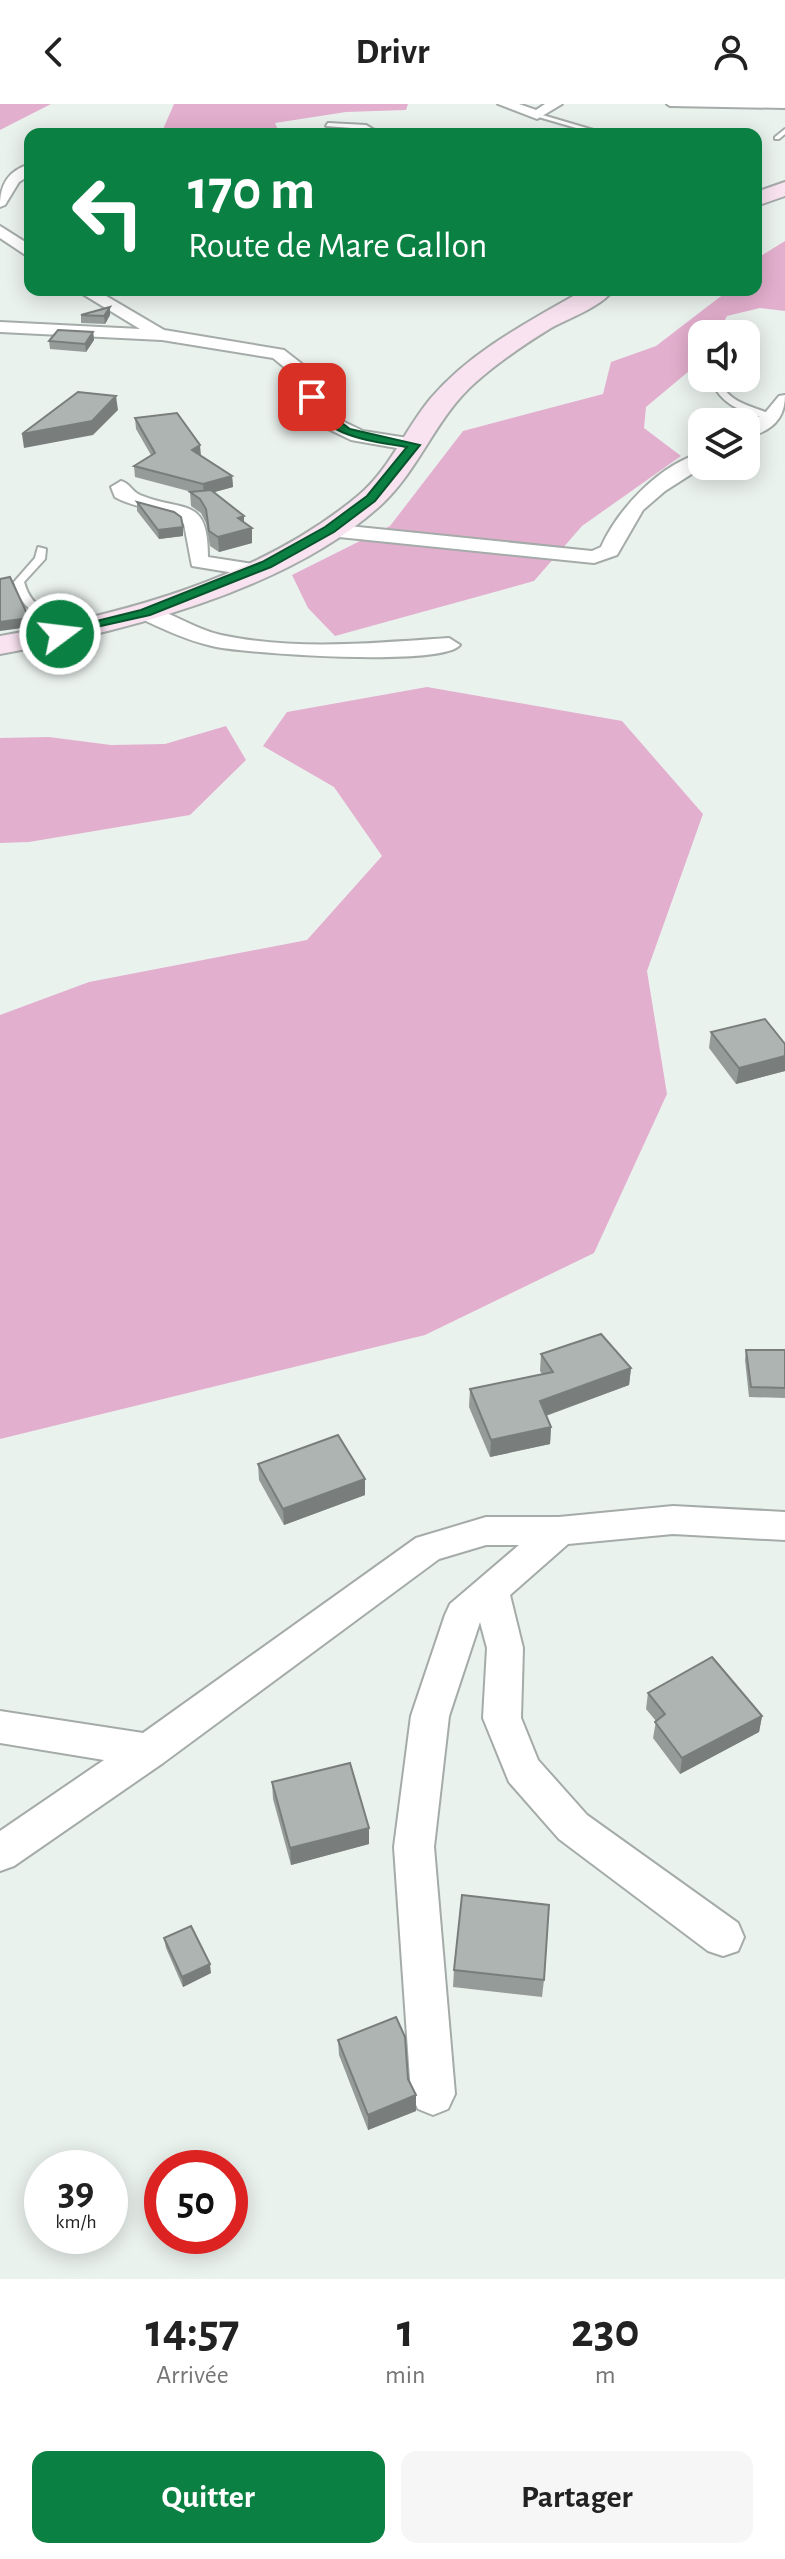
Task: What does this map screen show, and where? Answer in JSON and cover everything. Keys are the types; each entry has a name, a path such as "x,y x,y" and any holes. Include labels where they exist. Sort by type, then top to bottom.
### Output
{"main road":[{"path":"762,198 785,188"},
{"path":"0,645 42,639 146,612 253,570 329,530 371,498 457,386 522,338 591,296"}],"street":[{"path":"505,104 537,115 555,104"},
{"path":"0,202 13,179 24,172"},
{"path":"0,231 24,249"},
{"path":"94,296 162,335"},
{"path":"0,327 162,335 278,354 296,368 318,411 331,423 358,436 414,445"},
{"path":"760,424 772,417 785,397"},
{"path":"329,530 581,557 603,555 610,551 632,507 654,488 688,467"},
{"path":"121,487 122,493 136,502 181,511 193,521 198,531 197,558 204,565 253,570"},
{"path":"146,612 163,624 194,636 239,644 338,650 449,645"},
{"path":"0,1853 149,1751 428,1548 486,1531 559,1531 631,1522 673,1520 785,1526"},
{"path":"433,2094 414,1847 430,1716 463,1615 559,1531"},
{"path":"491,1591 505,1648 502,1718 523,1770 573,1827 723,1937"},
{"path":"0,1727 149,1751"},
{"path":"0,1829 41,1825"}],"lane":[{"path":"670,104 785,106"},
{"path":"537,115 583,128"},
{"path":"328,125 368,128"},
{"path":"777,138 785,131"},
{"path":"722,392 738,407 772,417"},
{"path":"41,549 40,559 19,582 22,598 32,609 79,628"}],"shaded area":[{"path":"0,104 51,104 0,130"},
{"path":"174,104 408,104 406,110 346,112 275,123 277,128 164,128"},
{"path":"785,241 785,311 760,308 727,316 725,320 690,320 721,296 762,296 762,255"},
{"path":"688,321 688,372 646,407 644,428 681,456 582,526 534,581 335,636 308,608 292,575 390,526 463,431 603,394 611,362 656,346"},
{"path":"427,687 622,721 703,814 647,971 667,1094 594,1253 425,1335 0,1439 0,1015 89,982 307,940 382,856 334,787 263,746 287,712"},
{"path":"226,726 246,760 190,815 29,842 0,843 0,738 49,737 111,745 165,744"}],"building":[{"path":"110,307 104,316 81,315"},
{"path":"58,330 93,332 85,344 49,341"},
{"path":"78,392 116,396 92,421 22,434"},
{"path":"177,413 200,445 192,450 232,476 203,484 134,466 155,453 135,418"},
{"path":"211,490 244,516 238,518 252,528 218,537 209,531 206,509 200,499 190,492"},
{"path":"137,502 174,512 181,517 183,527 158,530"},
{"path":"10,577 29,618 0,622 0,579"},
{"path":"765,1019 785,1044 785,1056 739,1068 711,1032"},
{"path":"601,1334 631,1368 540,1401 551,1427 491,1440 470,1389 553,1372 541,1354"},
{"path":"746,1350 785,1350 785,1388 751,1387"},
{"path":"338,1435 365,1479 283,1509 258,1464"},
{"path":"712,1657 762,1716 682,1758 655,1722 665,1714 648,1693"},
{"path":"350,1763 369,1828 290,1848 272,1782"},
{"path":"462,1895 549,1905 544,1980 454,1970"},
{"path":"191,1926 210,1964 182,1977 164,1938"},
{"path":"396,2017 405,2037 408,2079 416,2095 368,2115 338,2040"}],"route":[{"path":"60,634 146,612 266,565 329,530 371,498 414,445 347,432 318,411 312,397"}]}
